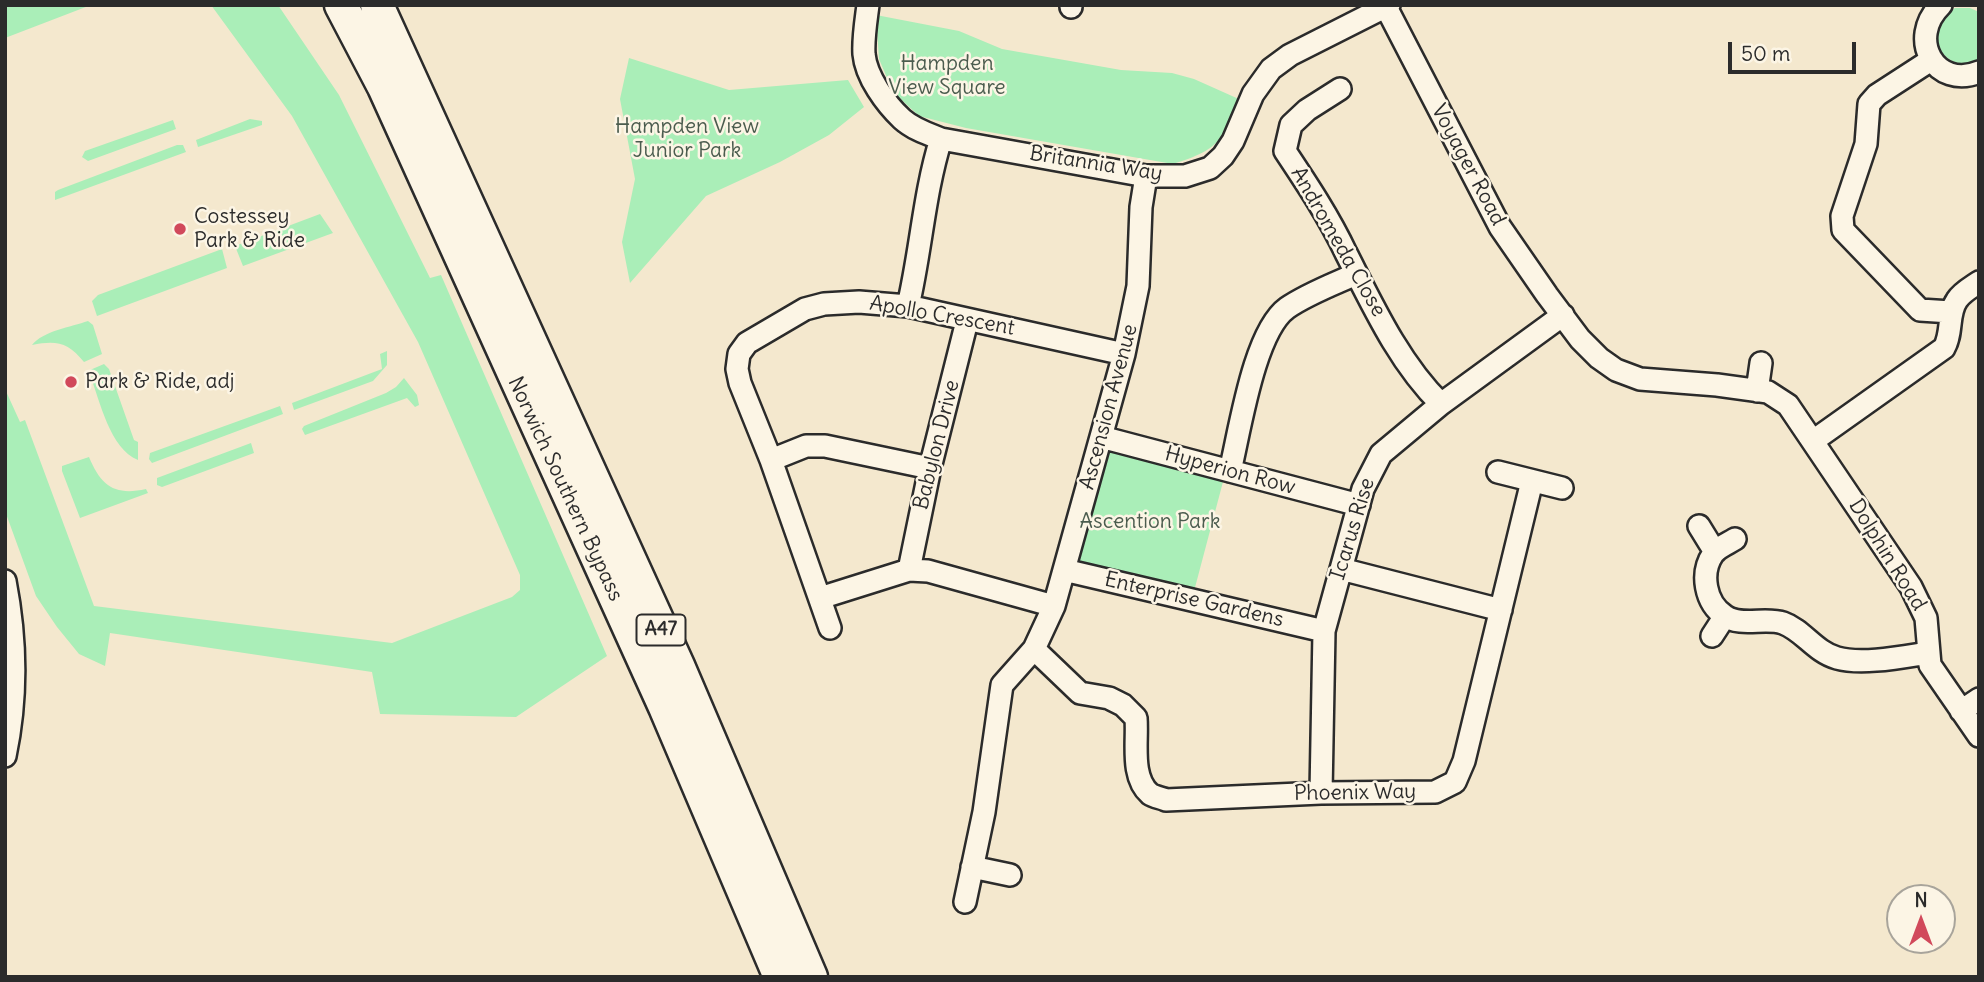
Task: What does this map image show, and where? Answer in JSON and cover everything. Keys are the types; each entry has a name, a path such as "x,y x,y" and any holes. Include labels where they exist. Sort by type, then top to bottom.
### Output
{"highway":[{"name":"A47","path":"324,5 492,330"},
{"name":"Norwich Southern Bypass","path":"341,5 384,87 665,707 780,977"},
{"name":"Norwich Southern Bypass","path":"377,5 679,668 811,977"},
{"name":"A47","path":"393,5 437,97 505,286"}],"street":[{"name":"Britannia Way","path":"868,5 864,56 873,80 903,120 919,130 941,139 1146,176 1185,176 1210,168 1223,156 1233,141 1253,94 1271,69 1290,55 1388,6"},
{"path":"1940,5 1927,22 1924,42 1931,60 1948,74 1968,77 1979,72"},
{"name":"Voyager Road","path":"1388,6 1500,227 1563,315"},
{"path":"1931,60 1877,95 1870,104 1866,144 1842,216 1843,230 1920,310 1951,312"},
{"name":"Andromeda Close","path":"1340,89 1307,110 1291,125 1285,151 1321,205 1356,274 1408,364 1441,404"},
{"path":"908,306 934,161 941,139"},
{"name":"Ascension Avenue","path":"965,902 984,812 1002,685 1034,649 1054,606 1124,354 1138,286 1141,207 1146,176"},
{"path":"1230,471 1259,352 1270,326 1287,309 1356,274"},
{"path":"1813,441 1944,348 1950,338 1951,312 1957,298 1979,282"},
{"name":"Apollo Crescent","path":"830,628 737,369 739,354 747,342 805,309 824,304 859,302 908,306 1124,354"},
{"name":"Dolphin Road","path":"1563,315 1599,358 1616,370 1640,379 1769,392 1788,405 1911,587 1926,618 1930,665 1979,736"},
{"name":"Icarus Rise","path":"1321,793 1324,631 1371,469 1381,454 1441,404 1563,315"},
{"name":"Babylon Drive","path":"909,570 930,468 967,321"},
{"path":"1757,391 1761,363"},
{"name":"Hyperion Row","path":"1101,437 1359,505"},
{"path":"771,460 806,446 825,446 930,468"},
{"path":"1498,472 1562,488"},
{"name":"Phoenix Way","path":"1034,649 1080,693 1109,698 1124,705 1136,719 1136,761 1140,778 1150,794 1166,800 1321,793 1435,792 1455,782 1464,761 1532,481"},
{"path":"1699,526 1714,552"},
{"path":"1735,539 1714,552 1706,568 1705,583 1711,599 1725,616 1737,620 1769,620 1785,624 1819,650 1838,659 1869,660 1928,653"},
{"path":"1341,569 1501,610"},
{"path":"820,598 909,570 928,571 1054,606"},
{"name":"Enterprise Gardens","path":"1064,570 1324,631"},
{"path":"5,581 11,611 11,729 5,756"},
{"path":"1712,636 1725,616"},
{"path":"1961,711 1979,699"},
{"path":"972,867 1010,875"}],"green space":[{"path":"5,5 91,5 5,38"},
{"path":"211,5 278,5 339,95 430,278 441,275 607,656 516,717 380,714 372,672 110,633 105,666 79,654 36,596 5,511 5,389 20,422 25,420 94,606 392,643 512,597 520,590 520,575 418,342 292,116"},
{"path":"1955,8 1970,8 1979,12 1979,59 1968,63 1957,63 1948,58 1937,41 1943,19"},
{"name":"Hampden View Square","path":"876,15 959,31 1002,49 1121,70 1172,73 1194,79 1241,100 1217,142 1201,154 1173,164 966,128 919,116 893,92 879,59"},
{"name":"Hampden View Junior Park","path":"629,58 729,90 848,80 864,107 829,135 780,162 706,196 630,283 622,242 635,179 620,99"},
{"path":"250,119 262,121 262,125 198,147 196,140"},
{"path":"173,120 176,129 88,161 82,157 85,151"},
{"path":"183,145 186,152 55,200 55,192 58,190"},
{"path":"320,214 333,233 243,266 235,246"},
{"path":"222,249 227,268 97,316 92,301 98,295"},
{"path":"88,321 93,325 102,354 84,362 61,344 32,345 50,333"},
{"path":"387,351 387,365 373,381 294,410 292,403 382,369 380,354"},
{"path":"104,364 109,369 134,440 138,442 138,460 120,446 102,410 90,370"},
{"path":"404,378 417,395 419,405 415,407 407,398 305,435 302,429 304,426 386,393"},
{"path":"280,406 283,414 152,463 149,459 150,453"},
{"path":"251,443 254,453 162,487 157,485 157,478"},
{"name":"Ascention Park","path":"1108,449 1224,478 1193,595 1074,566"},
{"path":"89,457 104,482 110,486 126,491 146,489 148,493 80,518 62,466"}],"place":[{"name":"Costessey Park & Ride","path":"180,229"},
{"name":"Park & Ride, adj","path":"71,382"}]}
